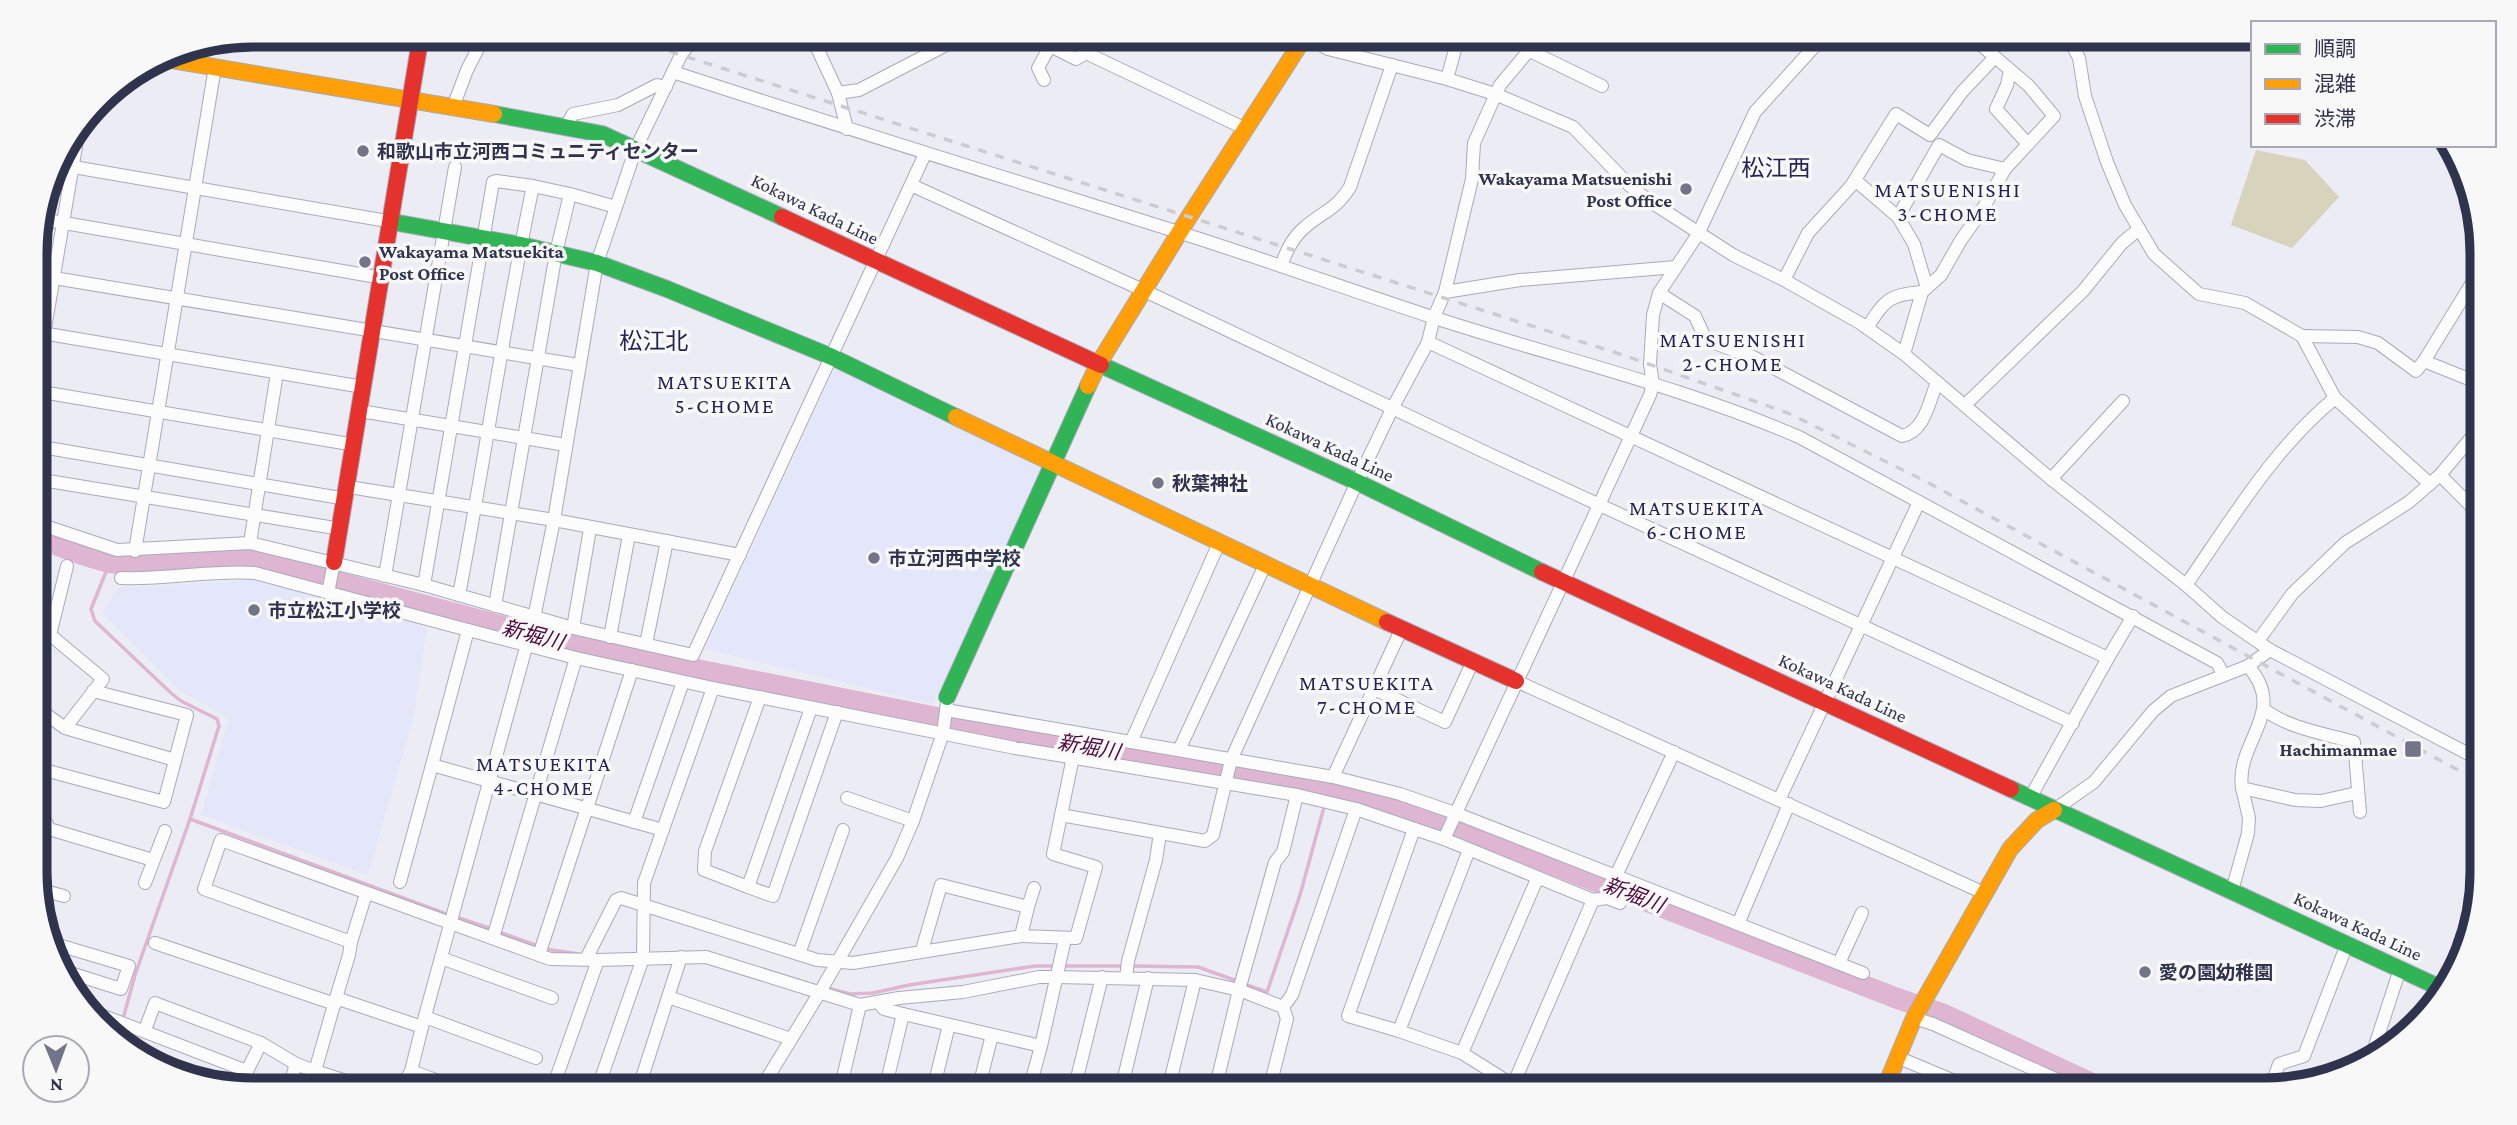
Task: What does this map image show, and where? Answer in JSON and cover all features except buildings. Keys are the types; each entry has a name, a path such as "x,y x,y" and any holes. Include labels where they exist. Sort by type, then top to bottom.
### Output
{"street":[{"path":"768,1078 897,858 913,821 943,733 947,703 1099,363 1298,47"},
{"path":"1325,47 1495,94 1573,127 1629,185 1698,234 1867,328 1904,354 2051,480 2186,585 2222,617 2270,650 2470,755"},
{"path":"1447,79 1456,47"},
{"path":"1061,815 1205,841 1213,835 1231,760 1392,407 1428,342 1434,317 1445,292 1472,178 1474,143 1500,85 1530,47"},
{"path":"1445,836 1653,384 1650,364 1653,315 1658,293 1698,234 1755,112 1814,47"},
{"path":"1867,328 1884,302 1901,294 1924,290 1941,275 2005,169 2054,116 2029,86 1982,47"},
{"path":"2073,47 2079,58 2085,96 2125,205 2154,254 2199,294 2245,303 2302,336 2358,337 2378,343 2416,371 2470,286"},
{"path":"328,593 393,222 419,48"},
{"path":"453,107 478,48"},
{"path":"407,1078 534,618 554,520 597,263 636,148 686,48"},
{"path":"817,48 838,93 847,129"},
{"path":"838,93 859,90 941,48"},
{"path":"1044,80 1038,68 1049,48"},
{"path":"1053,48 1076,59 1086,53 1246,129"},
{"path":"1528,50 1602,86"},
{"path":"1784,280 1808,233 1855,180 1896,114 1930,135 1962,92 1995,57"},
{"name":"Kokawa Kada Line","path":"179,61 602,134 1357,482 1563,582 2435,985"},
{"path":"1281,266 1293,240 1304,228 1341,202 1350,187 1392,65"},
{"path":"135,551 193,187 215,67"},
{"path":"2010,70 2007,85 1996,109 2027,143"},
{"path":"673,72 1180,233 1434,317 1653,384 1773,425 1800,437 2217,663 2223,674"},
{"path":"566,126 573,114 618,105 657,85 666,87"},
{"path":"1898,217 1939,145 1967,160 2005,169"},
{"path":"48,297 75,152"},
{"path":"48,527 117,550 250,544 424,585 573,628 693,655 925,154"},
{"path":"67,166 521,244 597,263 667,289 832,357 1310,586 1984,893"},
{"path":"385,576 455,167"},
{"path":"1855,180 1898,217 1914,244 1924,290 1904,354"},
{"path":"424,585 493,182 533,186 616,207"},
{"path":"911,185 2073,723"},
{"path":"459,595 489,432 500,352 533,186"},
{"path":"495,606 556,253 569,194"},
{"path":"50,221 383,278"},
{"path":"1965,405 2083,290 2122,243 2139,229"},
{"path":"1445,292 1520,280 1676,267"},
{"path":"48,277 578,365"},
{"path":"1658,293 1695,316 1706,340 1753,357 1902,436 1911,434 1919,427 1937,382"},
{"path":"48,334 363,387"},
{"path":"2302,336 2335,398 2430,484"},
{"path":"1428,342 2108,659"},
{"path":"2424,361 2470,380"},
{"path":"250,544 277,373"},
{"path":"48,393 355,445"},
{"path":"2186,585 2264,471 2311,417 2335,398"},
{"path":"2051,480 2123,401"},
{"path":"360,411 566,445"},
{"path":"2258,641 2292,594 2345,543 2409,502 2440,475 2470,439"},
{"path":"48,448 259,484 438,500 740,555"},
{"path":"2440,475 2470,505"},
{"path":"48,482 341,529"},
{"path":"1738,924 1824,702 1919,502"},
{"path":"573,628 590,528"},
{"path":"610,637 629,535"},
{"path":"646,644 667,541"},
{"path":"1131,742 1219,543"},
{"path":"1179,750 1265,565"},
{"path":"50,635 67,566"},
{"path":"121,578 255,573 576,659 683,682 1073,757 1297,795 1356,809 1414,829 1445,836 1469,850 1537,879 1593,900 1608,897 1620,903"},
{"path":"2030,799 2133,617"},
{"path":"1333,778 1402,628"},
{"path":"400,882 468,630"},
{"path":"47,633 103,679 65,728"},
{"path":"1889,1077 1915,1017 2010,849 2037,820 2094,782 2153,711 2171,696 2248,666 2270,650"},
{"path":"493,938 576,659"},
{"path":"1374,689 1445,722 1473,661"},
{"path":"2232,891 2248,833 2249,818 2240,774 2265,709 2259,679 2248,666"},
{"path":"539,955 632,670"},
{"path":"634,822 683,682"},
{"path":"601,1078 643,958 644,883 713,688"},
{"path":"47,771 163,802 187,715 93,691"},
{"path":"760,697 705,851 704,870 773,896 838,712"},
{"path":"947,703 1131,742 1333,778 1400,794 1863,973"},
{"path":"748,887 810,708"},
{"path":"2265,709 2273,716 2354,742 2360,812"},
{"path":"47,716 65,728 175,760"},
{"path":"1615,878 1674,752"},
{"path":"556,1078 592,959 615,900 621,898 799,954 837,963 1021,936 1076,938 1096,867 1053,854 1073,757"},
{"path":"432,765 663,830"},
{"path":"2242,788 2295,800 2320,801 2357,793"},
{"path":"1217,1078 1275,862 1283,852 1297,795"},
{"path":"847,798 913,821"},
{"path":"1283,1007 1292,995 1356,809"},
{"path":"47,825 49,829 153,860"},
{"path":"1414,829 1348,1016 1462,1053 1501,1077"},
{"path":"145,883 164,831"},
{"path":"799,954 843,831"},
{"path":"1126,978 1128,961 1156,860 1160,833"},
{"path":"351,942 204,889 221,840 550,959 706,957 860,1005 963,992 1055,976 1195,980 1239,990 1283,1007"},
{"path":"1399,1031 1469,850"},
{"path":"1462,1053 1537,879"},
{"path":"922,950 941,885 1028,907"},
{"path":"1021,936 1034,888"},
{"path":"48,892 64,896"},
{"path":"315,1071 366,894"},
{"path":"1516,1077 1593,900"},
{"path":"1839,963 1862,913"},
{"path":"1032,1078 1065,939"},
{"path":"155,943 336,1001 424,1022 536,1058"},
{"path":"2274,1077 2279,1064 2304,1056 2347,944"},
{"path":"61,945 129,966 121,989 75,974"},
{"path":"642,1078 681,957"},
{"path":"441,958 552,998"},
{"path":"2375,1044 2400,969"},
{"path":"1077,1078 1102,977"},
{"path":"1124,1078 1148,978"},
{"path":"1171,1078 1195,980"},
{"path":"668,997 791,1040"},
{"path":"878,1002 884,1009 1041,1046"},
{"path":"145,1030 155,1003 261,1043 296,1064 337,1078"},
{"path":"843,1078 860,1005"},
{"path":"1272,1077 1287,1020 1283,1007"},
{"path":"888,1078 903,1014"},
{"path":"108,1017 247,1071 261,1043"},
{"path":"1915,1017 2051,1077"},
{"path":"936,1078 949,1025"},
{"path":"981,1078 992,1035"},
{"path":"1897,1057 1945,1077"},
{"path":"292,1078 296,1064"},
{"path":"411,1071 430,1078"}],"shaded area":[{"path":"2256,150 2305,160 2339,197 2292,248 2231,225"},
{"name":"市立河西中学校","path":"836,366 1044,466 933,704 705,649"},
{"path":"255,580 427,627 413,718 368,875 201,815 229,718 180,691 102,613 118,588"}],"waterway":[{"name":"新堀川","path":"48,541 118,564 145,565 226,559 259,561 569,644 1075,745 1329,789 1417,812 1943,1014 2078,1077"},
{"path":"110,562 91,609 95,621 171,693 217,719 219,726 190,819 449,915"},
{"path":"1244,984 1267,992 1300,895 1329,789"},
{"path":"123,1019 135,975 190,819"},
{"path":"456,917 492,929"},
{"path":"499,932 538,946"},
{"path":"545,949 579,954"},
{"path":"827,988 850,994 873,993 1035,966 1124,966"},
{"path":"1132,966 1198,967 1237,981"}],"railway":[{"path":"658,48 1623,355 1788,413 1925,481 2470,776"}],"traffic: fast":[{"path":"494,114 602,134 782,217"},
{"path":"393,222 521,245 597,263 832,357 956,417"},
{"path":"1101,365 1357,482 1542,572"},
{"path":"947,697 1088,386"},
{"path":"2011,789 2435,985"}],"traffic: slow":[{"path":"1088,386 1099,363 1189,217 1298,47"},
{"path":"179,61 494,114"},
{"path":"956,417 1387,622"},
{"path":"1889,1077 1914,1018 2010,849 2037,820 2054,810"}],"traffic: jam":[{"path":"334,562 419,48"},
{"path":"782,217 1101,365"},
{"path":"1542,572 2011,789"},
{"path":"1387,622 1516,681"}],"place":[{"name":"和歌山市立河西コミュニティセンター","path":"363,151"},
{"name":"Wakayama Matsuenishi Post Office","path":"1686,189"},
{"name":"Wakayama Matsuekita Post Office","path":"365,262"},
{"name":"秋葉神社","path":"1158,483"},
{"name":"市立河西中学校","path":"874,558"},
{"name":"市立松江小学校","path":"254,610"},
{"name":"Hachimanmae","path":"2413,749"},
{"name":"愛の園幼稚園","path":"2145,972"}],"district":[{"name":"松江西","path":"1776,168"},
{"name":"MATSUENISHI 3-CHOME","path":"1948,202"},
{"name":"松江北","path":"654,341"},
{"name":"MATSUENISHI 2-CHOME","path":"1733,352"},
{"name":"MATSUEKITA 5-CHOME","path":"725,394"},
{"name":"MATSUEKITA 6-CHOME","path":"1697,520"},
{"name":"MATSUEKITA 7-CHOME","path":"1367,695"},
{"name":"MATSUEKITA 4-CHOME","path":"544,776"}]}
